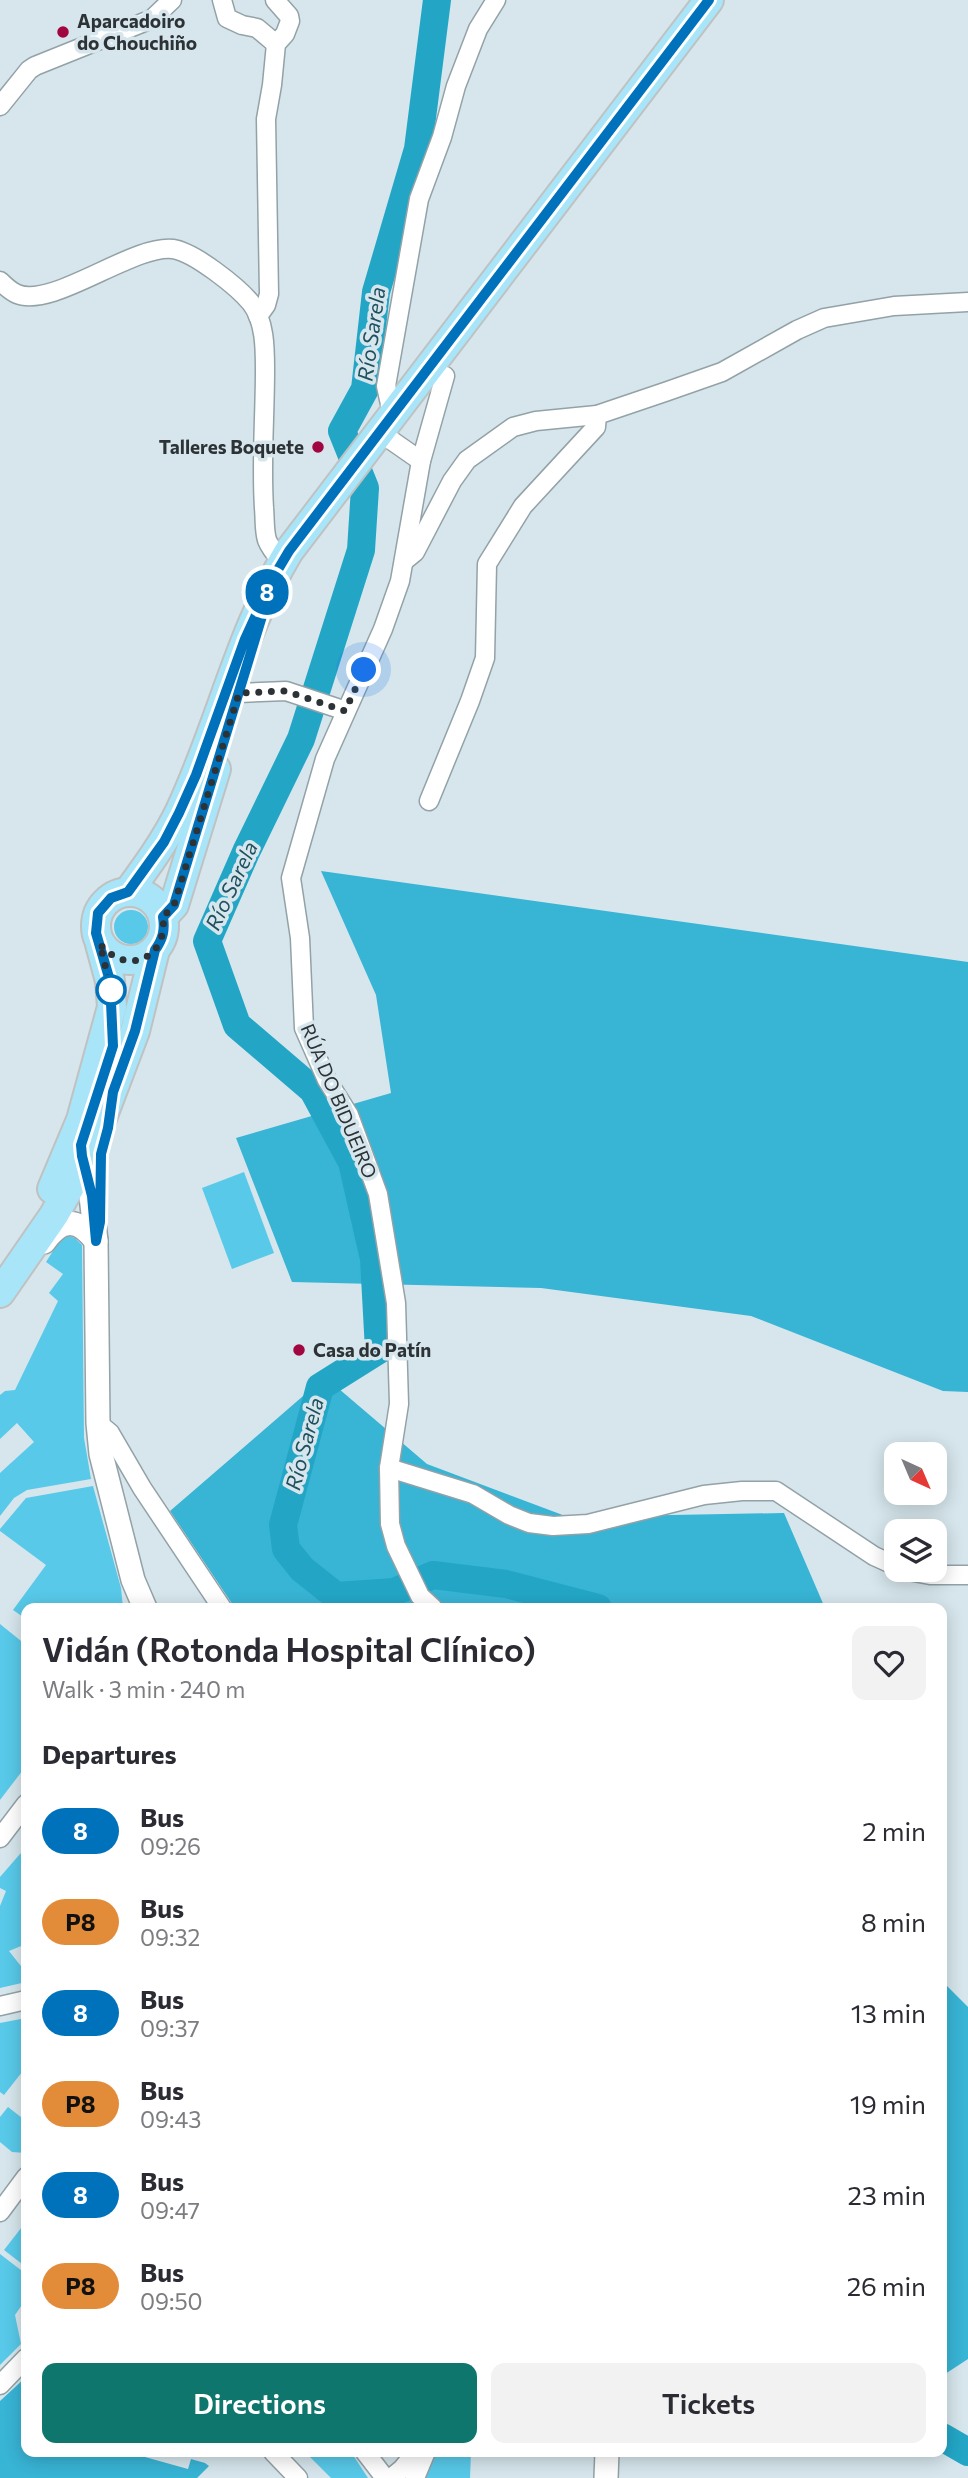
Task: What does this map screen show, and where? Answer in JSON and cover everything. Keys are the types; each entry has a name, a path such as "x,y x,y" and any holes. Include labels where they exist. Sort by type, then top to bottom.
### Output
{"main road":[{"path":"128,892 164,842 179,813 196,775 245,639 277,570 342,478 709,0"},
{"path":"163,917 174,905 277,570"},
{"path":"0,1267 52,1205 84,1163 113,1092 135,1031 155,950 162,940 164,928 163,917 154,901 137,892 111,898 98,913 96,933 110,981 112,1007 81,1121 52,1205 0,1293"},
{"path":"100,944 107,952 126,961 137,960 155,950"}],"street":[{"path":"0,106 35,66 152,19 172,0"},
{"path":"222,0 227,18 257,28 276,44"},
{"path":"258,316 266,305 269,294 266,119 276,44 285,34 290,21 275,0"},
{"path":"421,461 380,429 386,386 419,199 478,29 496,0"},
{"path":"0,281 10,290 29,296 70,285 145,255 173,249 203,264 249,301 258,316 265,355 263,491 266,533 277,570"},
{"path":"403,562 415,552 452,481 467,460 513,427 536,421 597,415 722,372 824,318 894,306 968,302"},
{"name":"RÚA DO BIDUEIRO","path":"426,1602 396,1546 390,1524 389,1468 399,1404 396,1303 378,1194 349,1115 327,1080 304,1028 300,937 291,878 340,709 383,629 400,581 421,461 445,376"},
{"path":"429,801 485,658 487,564 523,506 596,427 597,415"},
{"path":"239,693 286,691 340,709"},
{"path":"112,1007 113,1046 81,1145 92,1196 96,1241 98,1423 104,1473 133,1580 143,1603"},
{"path":"96,1241 100,1222 101,1154 113,1092"},
{"path":"0,1302 52,1230 64,1223 78,1224 96,1241"},
{"path":"98,1423 110,1433 142,1488 219,1603"},
{"path":"389,1468 473,1494 529,1523 553,1526 588,1524 704,1495 776,1491 884,1561"},
{"path":"947,1575 968,1575"},
{"path":"0,1838 21,1811"},
{"path":"0,2006 21,2001"},
{"path":"0,2212 21,2184"},
{"path":"0,2385 21,2363"},
{"path":"278,2457 298,2478"},
{"path":"369,2457 384,2478"},
{"path":"391,2478 416,2457"},
{"path":"405,2478 411,2474 420,2457"},
{"path":"415,2478 421,2457"},
{"path":"606,2478 607,2457"}],"shaded area":[{"path":"321,871 968,962 968,1392 943,1391 751,1316 541,1288 292,1282 236,1138 391,1093 376,995"},
{"path":"131,910 143,915 148,927 143,939 131,944 119,939 114,927 119,915"},
{"path":"244,1172 274,1253 232,1269 202,1188"},
{"path":"69,1236 82,1245 84,1438 91,1479 27,1490 14,1498 0,1516 0,1473 34,1442 17,1423 0,1439 0,1395 5,1391 15,1390 58,1301 49,1293 63,1274 46,1262 60,1240"},
{"path":"325,1377 427,1464 568,1517 784,1513 823,1603 232,1603 170,1511"},
{"path":"93,1486 121,1588 122,1603 21,1603 21,1616 13,1610 46,1565 0,1531 26,1498"},
{"path":"0,1624 21,1641 21,1773 0,1800"},
{"path":"20,1854 21,1946 9,1951 21,1966 21,1983 0,1988 0,1906 6,1891 0,1888 0,1877"},
{"path":"947,1986 968,2007 968,2359 947,2373"},
{"path":"21,2019 21,2073 4,2095 0,2092 0,2023"},
{"path":"8,2107 21,2117 21,2153 12,2152 0,2142 0,2117"},
{"path":"21,2228 21,2263 4,2250"},
{"path":"0,2254 21,2270 21,2306 15,2315 21,2344 0,2365"},
{"path":"21,2382 21,2457 145,2457 188,2469 191,2459 209,2466 197,2478 0,2478 0,2401"},
{"path":"310,2457 354,2457 368,2478 331,2478"},
{"path":"431,2457 471,2457 470,2478 425,2478"}],"waterway":[{"name":"Río Sarela","path":"437,0 418,149 376,292 365,389 342,431 365,488 361,550 301,739 246,852 207,941 237,1025 313,1090 352,1162 374,1259 379,1350 320,1387 283,1525 286,1549 302,1569 336,1596 394,1592 433,1575 506,1584 579,1603"},
{"name":"Río Sarela","path":"947,2440 968,2452"}],"bus line":[{"name":"8","path":"266,603 174,905 163,917 162,940 155,950 135,1031 113,1092 101,1154 100,1222 96,1241 92,1196 81,1145 113,1046 110,981 96,933 98,913 111,898 128,892 164,842 196,775 245,639 273,578 289,551 342,478 709,0"}],"place":[{"name":"Aparcadoiro do Chouchiño","path":"63,32"},
{"name":"Talleres Boquete","path":"318,447"},
{"name":"Casa do Patín","path":"299,1350"}],"route":[{"path":"111,990 100,944 116,958 126,961 147,957 162,940 163,917 174,905 239,693 286,691 345,711 364,670"}]}
